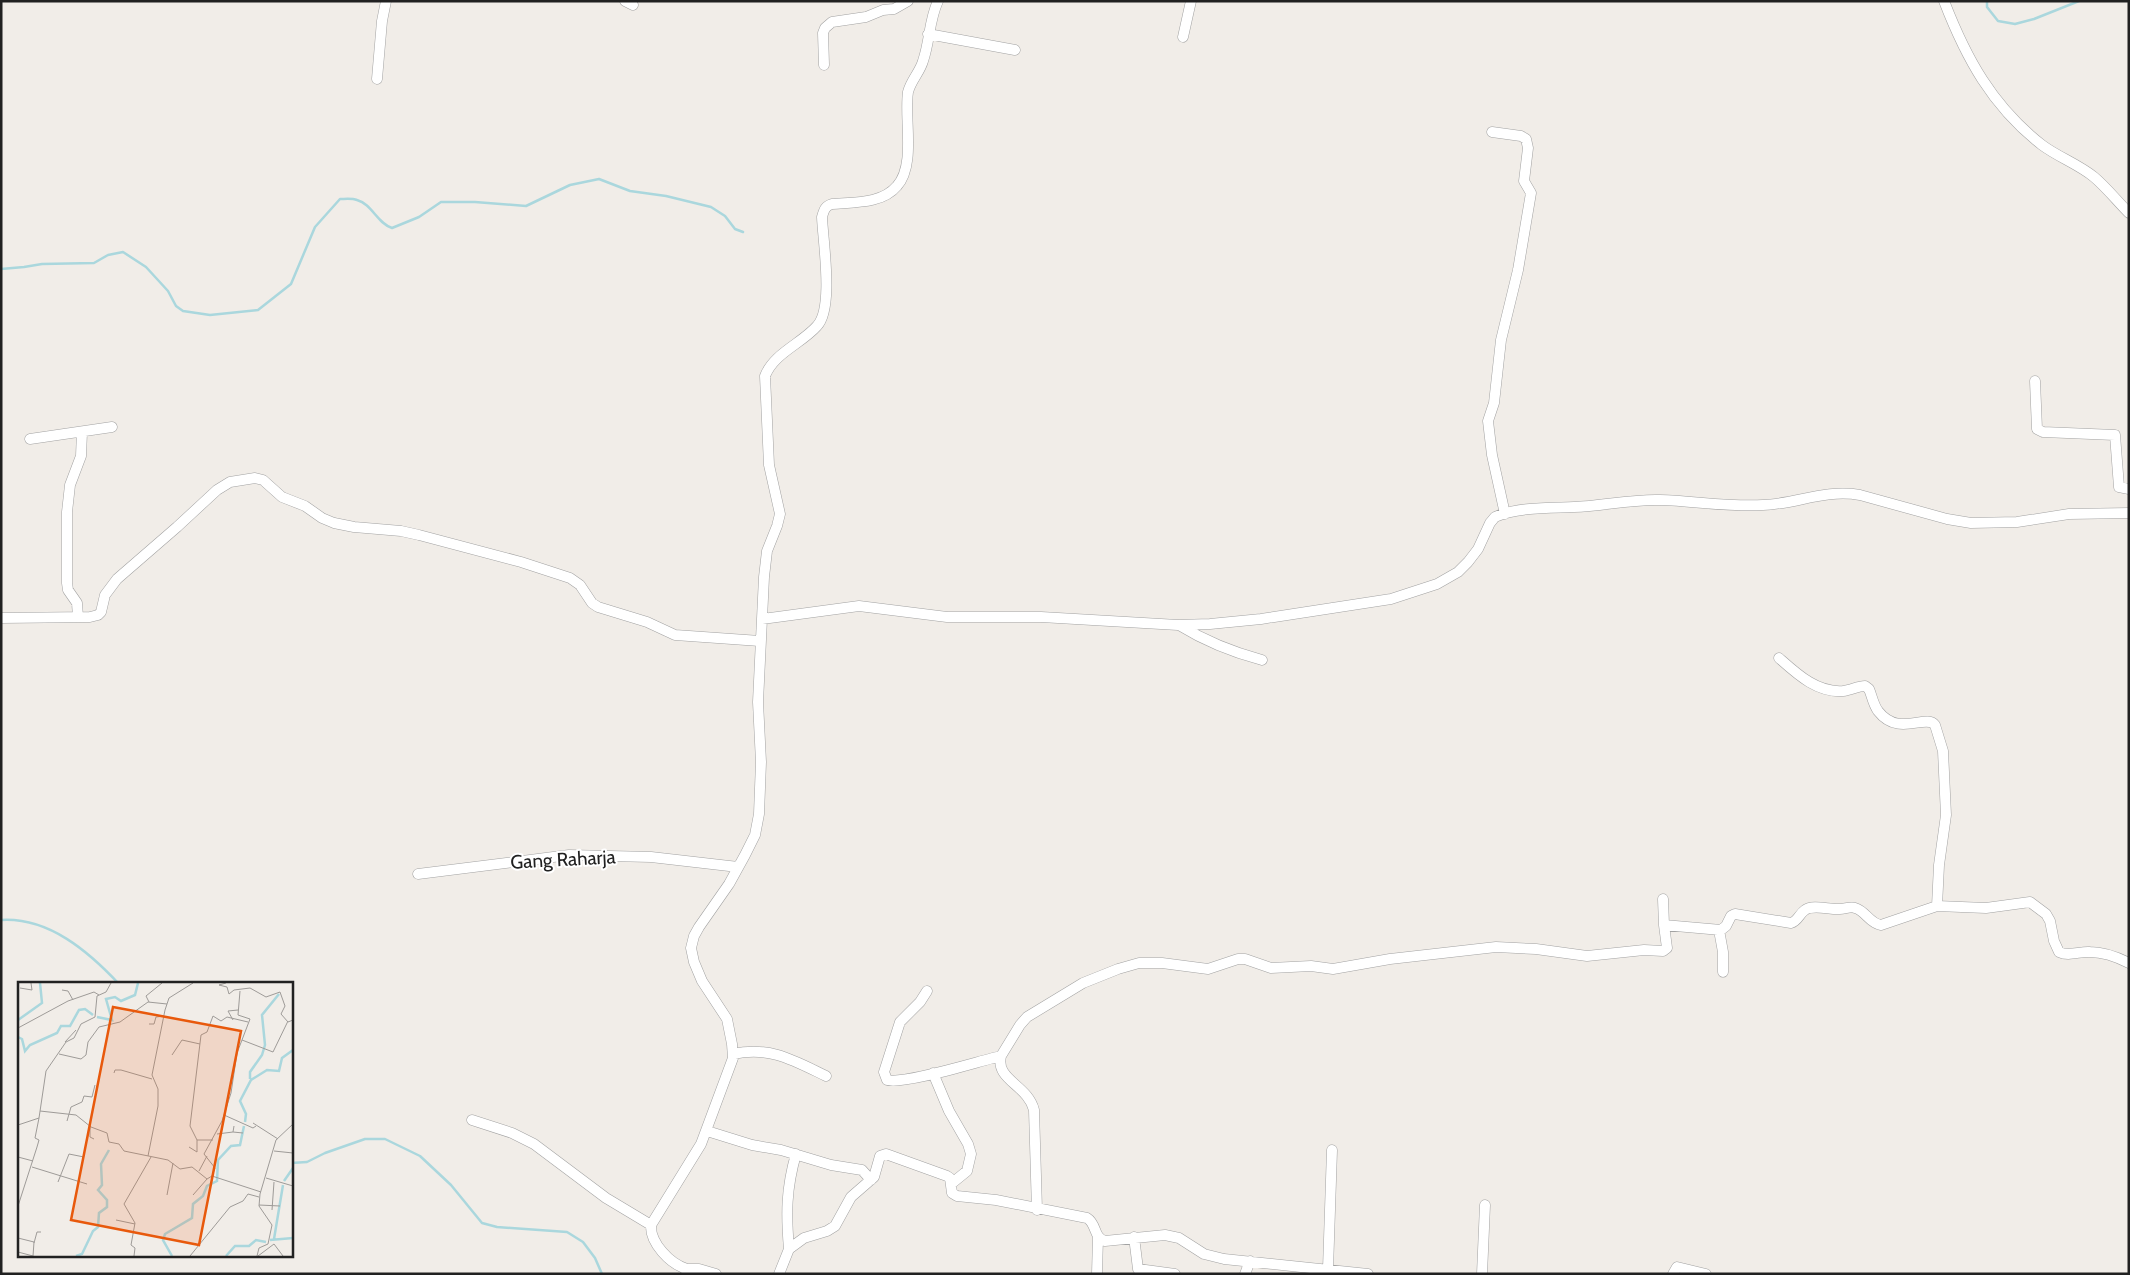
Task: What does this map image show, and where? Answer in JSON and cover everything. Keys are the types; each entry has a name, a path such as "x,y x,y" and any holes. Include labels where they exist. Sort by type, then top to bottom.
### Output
{"street":[{"path":"377,79 382,21 386,1"},
{"path":"824,65 823,33 825,28 832,22 866,17 883,10 894,9 908,1"},
{"path":"716,1274 699,1270 686,1271 673,1262 652,1236 651,1225 680,1180 707,1131 733,1054 727,1019 702,981 694,962 691,948 699,927 738,868 755,835 759,814 761,762 758,702 765,563 767,551 780,514 769,465 765,376 771,364 816,327 824,313 826,291 822,217 824,210 832,204 876,199 890,192 902,180 907,154 909,91 923,63 928,34 938,1"},
{"path":"1183,37 1191,1"},
{"path":"1944,1 1968,57 1980,78 2006,111 2043,146 2093,176 2129,213"},
{"path":"928,34 1015,50"},
{"path":"1492,132 1521,136 1526,139 1528,148 1524,181 1532,193 1518,270 1501,340 1494,403 1488,421 1492,455 1504,514"},
{"path":"2035,381 2038,429 2043,432 2115,435 2119,487 2129,489"},
{"path":"30,439 112,427"},
{"path":"78,616 77,603 68,590 67,583 67,512 70,484 80,456 82,432"},
{"path":"1,618 94,616 100,614 105,595 112,584 177,528 217,490 230,482 255,478 263,480 285,499 301,504 334,523 419,535 521,562 570,578 580,585 592,603 598,607 648,622 675,635 760,641"},
{"path":"762,619 859,606 947,617 1041,617 1178,625 1261,619 1391,598 1422,590 1458,572 1478,549 1492,520 1504,514 1544,508 1651,500 1765,506 1824,494 1845,493 1860,495 1948,519 1971,523 2017,522 2069,514 2129,513"},
{"path":"1178,625 1207,641 1237,653 1262,660"},
{"path":"1779,658 1809,682 1826,690 1842,691 1865,686 1868,688 1880,713 1898,724 1909,726 1927,720 1936,725 1943,751 1946,815 1941,847 1937,906"},
{"name":"Gang Raharja","path":"418,874 569,855 651,857 738,868"},
{"path":"1037,1210 1033,1103 1026,1093 1002,1072 1001,1056 1027,1017 1083,983 1118,969 1139,963 1156,962 1208,968 1238,959 1245,959 1271,968 1311,966 1341,969 1390,959 1496,946 1587,956 1636,950 1663,951 1668,948 1664,925 1663,899"},
{"path":"1664,925 1720,930 1725,928 1730,916 1736,914 1791,923 1796,921 1803,911 1809,908 1836,910 1853,907 1857,908 1872,922 1881,925 1937,906 1986,908 2030,902 2046,914 2050,921 2054,941 2059,952 2063,954 2100,953 2129,963"},
{"path":"1720,930 1723,972"},
{"path":"927,991 920,1002 900,1022 890,1049 884,1075 887,1080 894,1082 1001,1056"},
{"path":"733,1054 756,1050 771,1052 826,1076"},
{"path":"933,1073 971,1154 967,1171 951,1184"},
{"path":"472,1120 512,1133 534,1144 606,1198 651,1225"},
{"path":"707,1131 752,1145 796,1154 831,1165 862,1170 871,1180"},
{"path":"1328,1269 1332,1150"},
{"path":"779,1274 789,1249 786,1201 796,1154"},
{"path":"789,1249 804,1238 832,1229 852,1197 876,1173 880,1156 886,1154 950,1178 952,1193 958,1196 996,1200 1037,1210 1087,1218 1094,1225 1098,1237 1097,1274"},
{"path":"1482,1274 1485,1205"},
{"path":"1098,1237 1105,1241 1158,1235 1179,1238 1204,1254 1224,1259 1250,1261 1296,1270 1328,1269 1368,1274"},
{"path":"1134,1237 1138,1269 1176,1274"},
{"path":"1245,1274 1250,1261"},
{"path":"1673,1274 1677,1267 1706,1274"}],"waterway":[{"path":"1987,1 1987,7 1998,21 2015,24 2034,19 2079,1"},
{"path":"1,269 42,264 94,263 108,255 123,252 146,267 168,291 176,306 183,311 210,315 258,310 291,284 315,227 340,199 353,199 362,202 382,222 392,228 419,217 441,202 475,202 526,206 570,185 599,179 630,191 666,196 711,207 725,216 735,229 743,232"},
{"path":"1,920 35,924 52,930 95,960 117,982"},
{"path":"292,1163 307,1162 325,1153 365,1139 385,1139 420,1156 451,1185 482,1223 497,1227 567,1232 583,1242 595,1258 602,1274"}]}
